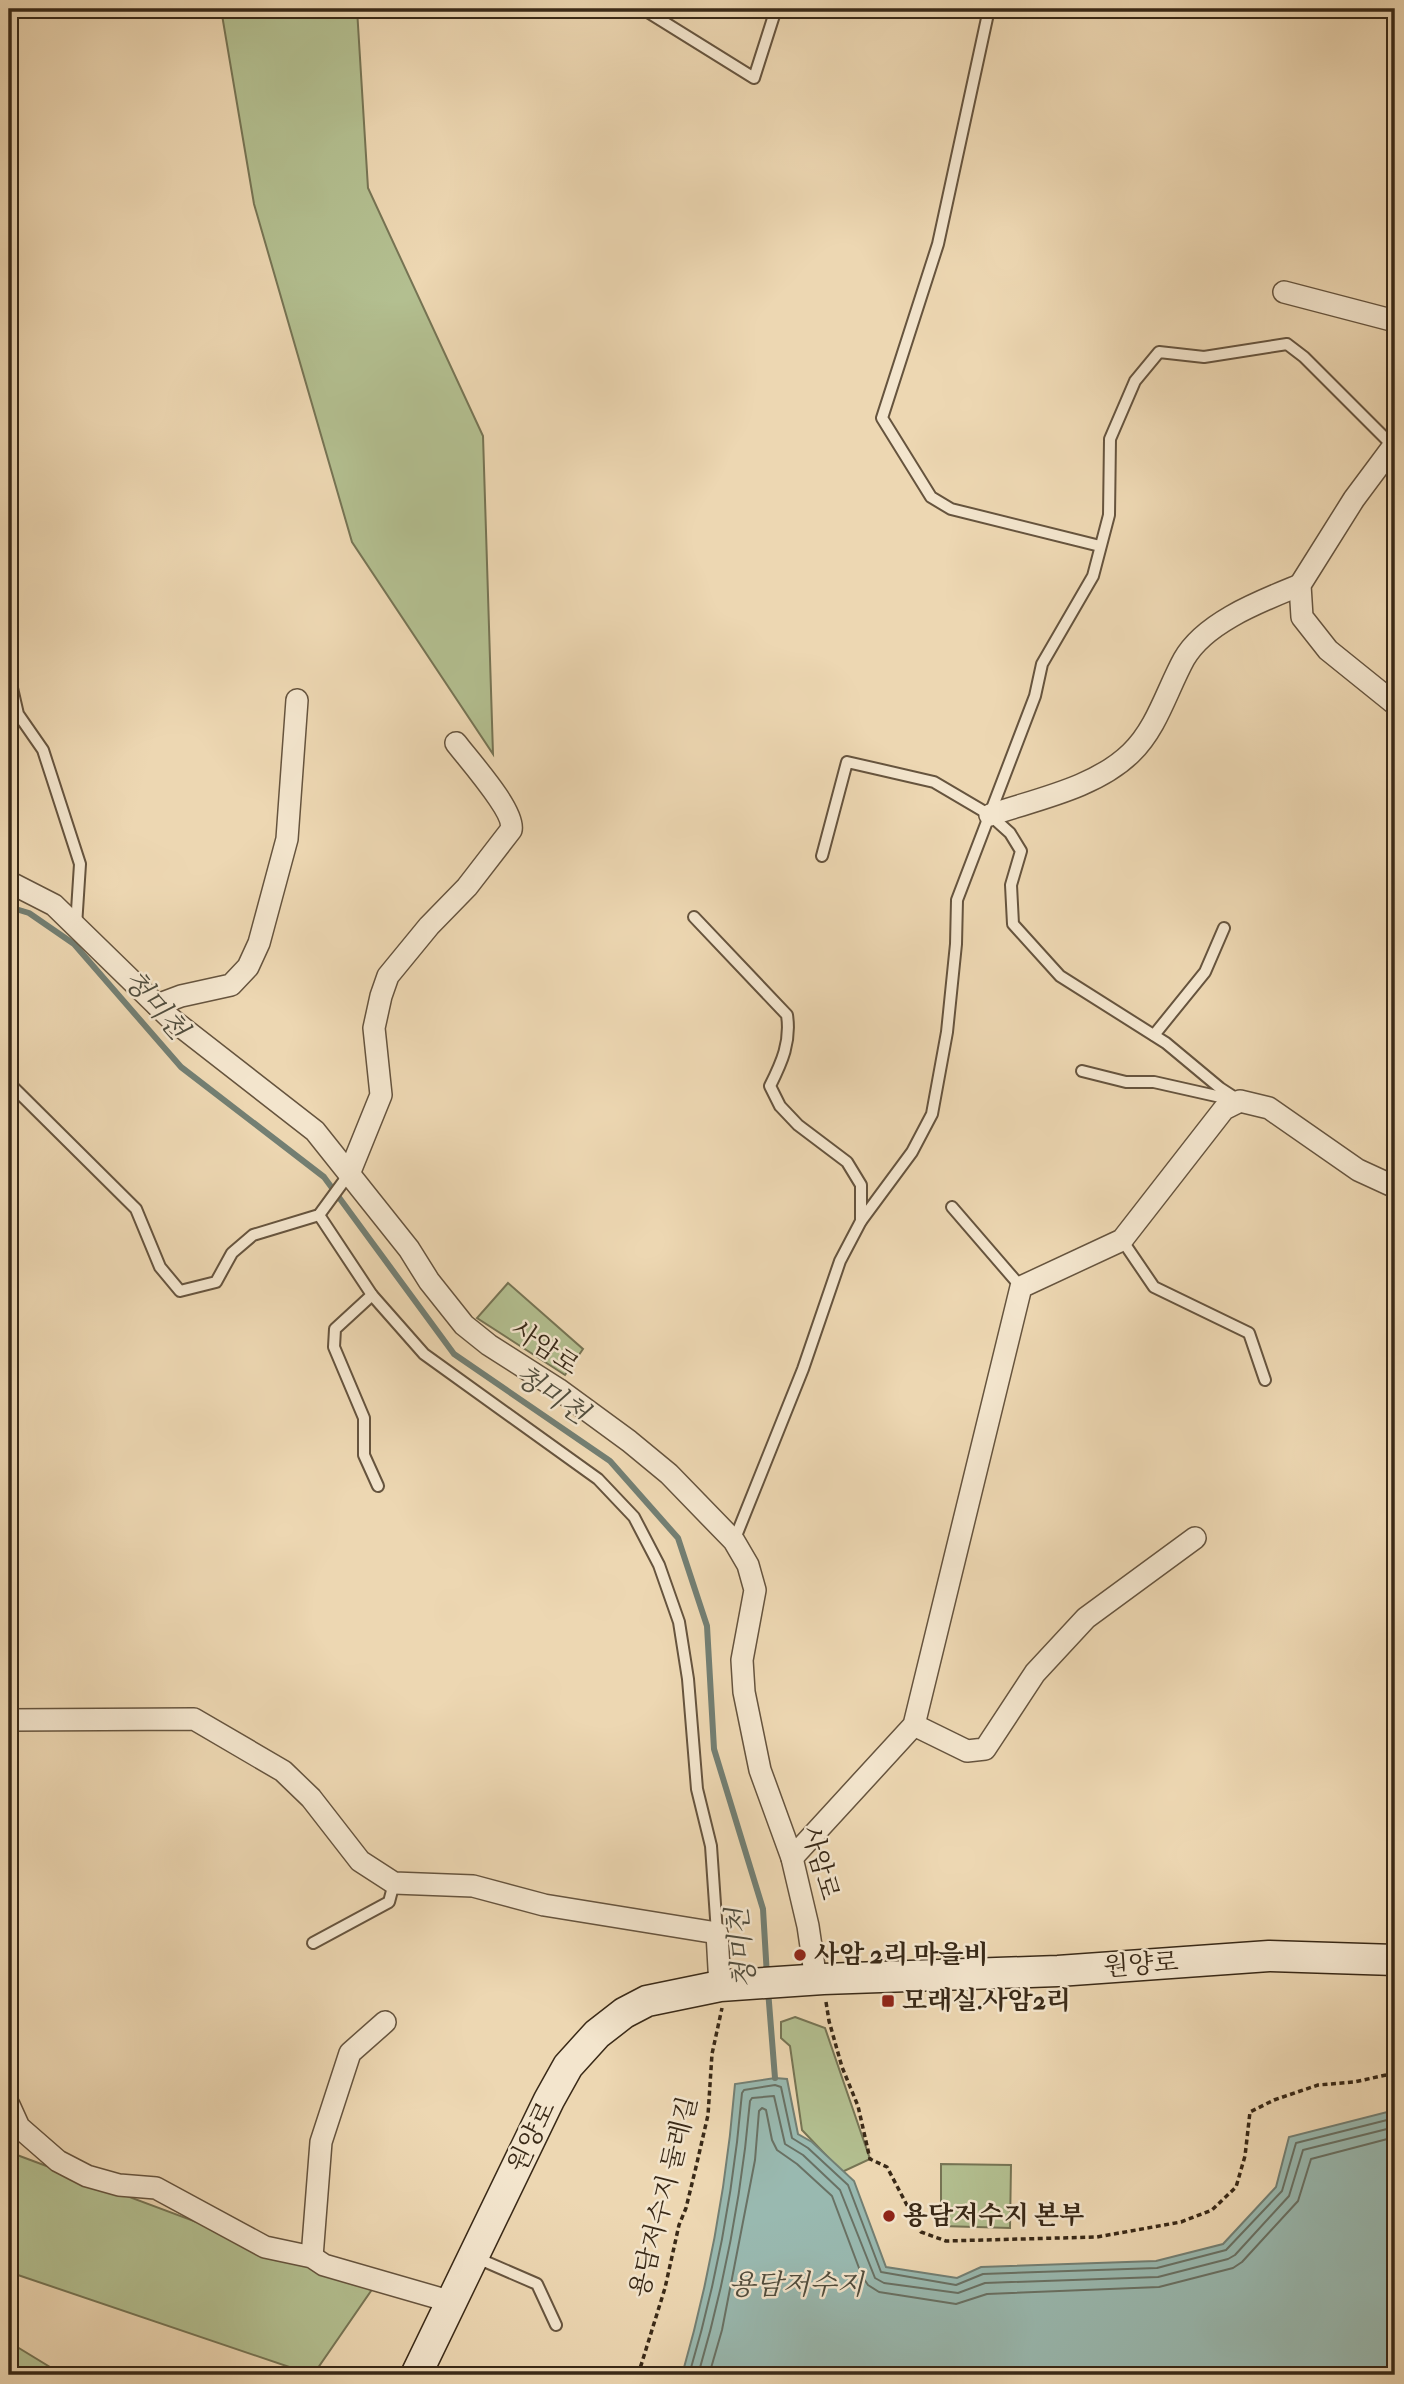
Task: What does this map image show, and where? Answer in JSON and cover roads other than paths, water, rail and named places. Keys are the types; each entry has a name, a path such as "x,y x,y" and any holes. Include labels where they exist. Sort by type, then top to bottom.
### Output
{"main road":[{"name":"원양로","path":"416,2375 548,2101 568,2066 597,2034 624,2013 647,2001 724,1986 814,1980 1058,1971 1269,1956 1395,1960"}],"street":[{"path":"1284,292 1395,321"},
{"path":"990,816 1093,779 1131,753 1148,732 1186,656 1210,629 1300,585 1354,499 1394,445"},
{"path":"1300,585 1302,618 1328,650 1395,704"},
{"path":"158,1005 181,996 231,985 248,967 259,943 287,839 297,700"},
{"path":"349,1174 381,1095 374,1027 388,976 429,926 467,887 513,825 506,809 456,743"},
{"name":"사암로","path":"9,882 54,905 170,1018 315,1131 410,1249 429,1280 464,1325 629,1441 669,1474 734,1541 748,1565 755,1590 742,1660 744,1692 760,1770 792,1858 808,1926 814,1980"},
{"path":"792,1858 914,1725 1021,1287 1122,1240 1224,1109 1240,1101 1269,1108 1358,1170 1395,1187"},
{"path":"914,1725 967,1751 985,1749 1035,1673 1086,1618 1195,1538"},
{"path":"9,1720 194,1719 283,1771 311,1798 360,1861 394,1883 473,1886 544,1905 717,1933 724,1986"},
{"path":"312,2257 321,2142 350,2053 385,2022"},
{"path":"9,2105 19,2127 58,2161 87,2176 119,2185 156,2188 265,2246 312,2257 324,2265 452,2302"}],"lane":[{"path":"643,9 754,78 776,9"},
{"path":"989,9 938,244 882,418 931,497 951,509 1100,547"},
{"path":"734,1541 803,1369 840,1261 861,1221 912,1152 932,1114 947,1032 956,944 957,900 1035,696 1042,664 1093,576 1109,514 1110,439 1135,381 1159,352 1204,357 1287,344 1304,357 1394,445"},
{"path":"9,676 18,714 43,750 80,864 76,926"},
{"path":"822,856 847,762 934,782 990,816 1010,833 1021,851 1012,886 1013,923 1060,976 1154,1035 1240,1101"},
{"path":"695,917 787,1015 789,1029 785,1057 770,1086 780,1106 798,1125 847,1162 861,1185 861,1221"},
{"path":"1154,1035 1205,972 1224,928"},
{"path":"1082,1071 1126,1082 1154,1082 1240,1101"},
{"path":"9,1083 136,1209 160,1267 180,1291 216,1282 232,1253 253,1235 319,1215 349,1174"},
{"path":"952,1207 1021,1287"},
{"path":"319,1215 372,1295 424,1354 598,1479 634,1517 659,1566 679,1622 688,1679 697,1789 711,1846 717,1933"},
{"path":"1122,1240 1154,1287 1249,1333 1265,1380"},
{"path":"372,1295 335,1329 334,1347 364,1418 364,1455 378,1486"},
{"path":"313,1943 389,1902 394,1883"},
{"path":"474,2257 537,2284 555,2325"}],"water":[{"name":"용담저수지","path":"775,2078 787,2079 798,2134 812,2142 854,2181 886,2267 957,2278 981,2267 1156,2261 1223,2244 1276,2187 1289,2137 1395,2110 1395,2375 682,2375 701,2304 716,2231 735,2084"}],"waterway":[{"name":"청미천","path":"9,907 29,913 74,944 181,1067 324,1177 454,1354 610,1461 678,1538 707,1626 714,1749 763,1909 767,1976"},
{"name":"청미천","path":"768,1990 775,2078"}],"place":[{"name":"사암 2리 마을비","path":"800,1955"},
{"name":"모래실.사암2리","path":"888,2001"},
{"name":"용담저수지 본부","path":"889,2216"}]}
